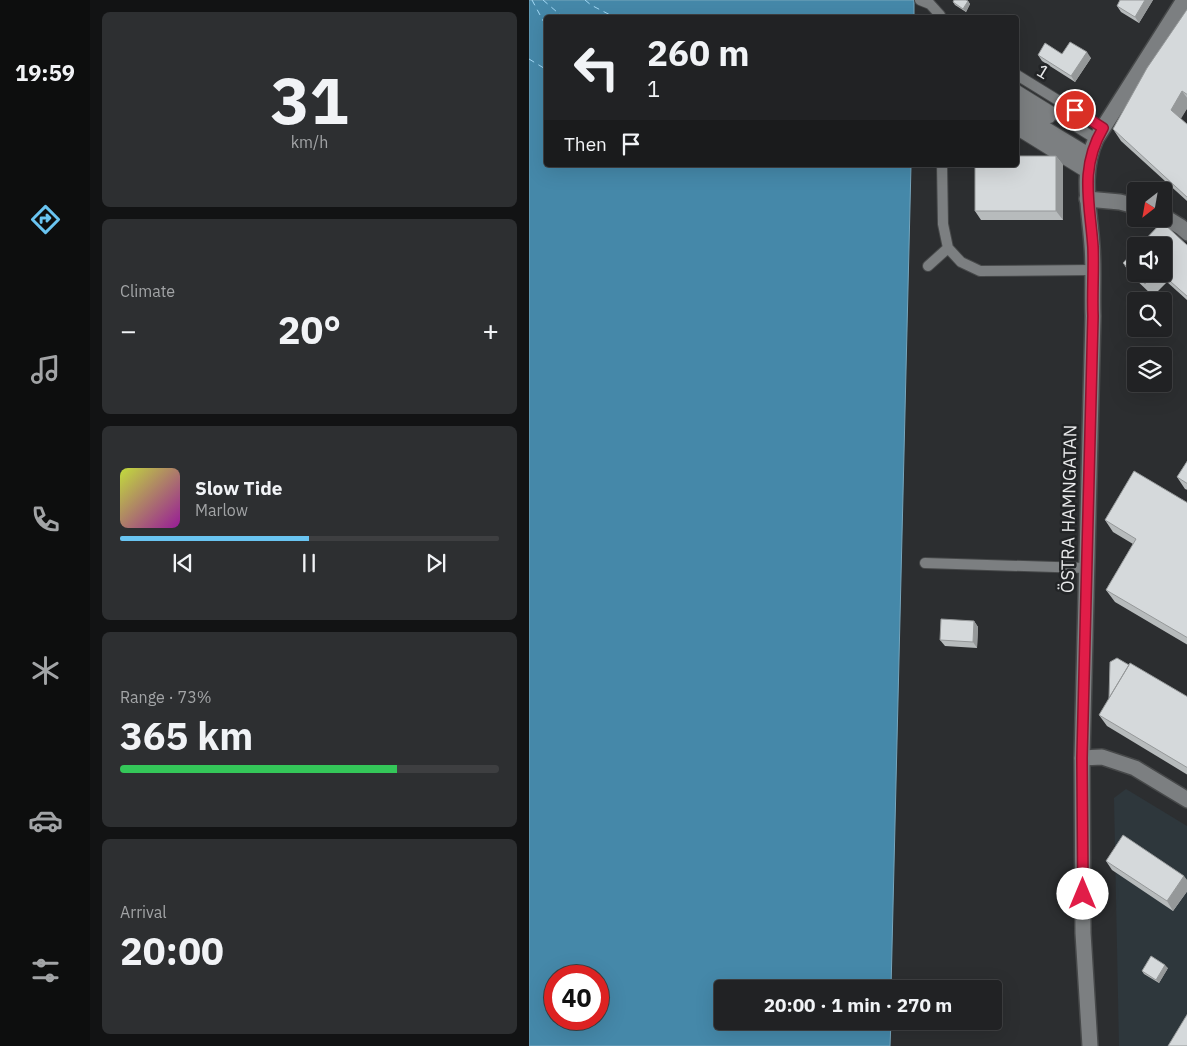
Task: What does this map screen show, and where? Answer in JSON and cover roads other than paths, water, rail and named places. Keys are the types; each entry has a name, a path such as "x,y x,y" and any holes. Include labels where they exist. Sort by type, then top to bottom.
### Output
{"street":[{"name":"ÖSTRA HAMNGATAN","path":"1089,1046 1083,934 1082,758 1093,316 1093,248 1087,200 1094,148 1184,0"},
{"path":"1087,200 1127,204"},
{"path":"1172,222 1187,233"},
{"path":"1082,758 1102,757 1135,768 1187,800"}],"lane":[{"path":"920,0 930,4 940,15"},
{"name":"1","path":"1019,77 1094,148"},
{"path":"1019,84 1094,148"},
{"path":"1019,92 1094,148"},
{"path":"1019,99 1094,148"},
{"path":"1019,110 1094,148"},
{"path":"1019,121 1094,148"},
{"path":"1019,130 1094,148"},
{"path":"942,167 943,224 948,248 961,262 979,271 1092,270"},
{"path":"928,266 948,248"},
{"path":"925,563 1086,568"}],"water":[{"path":"529,0 914,0 914,15 544,15 544,167 911,167 891,980 714,980 714,1030 891,1030 890,1046 529,1046"}]}
